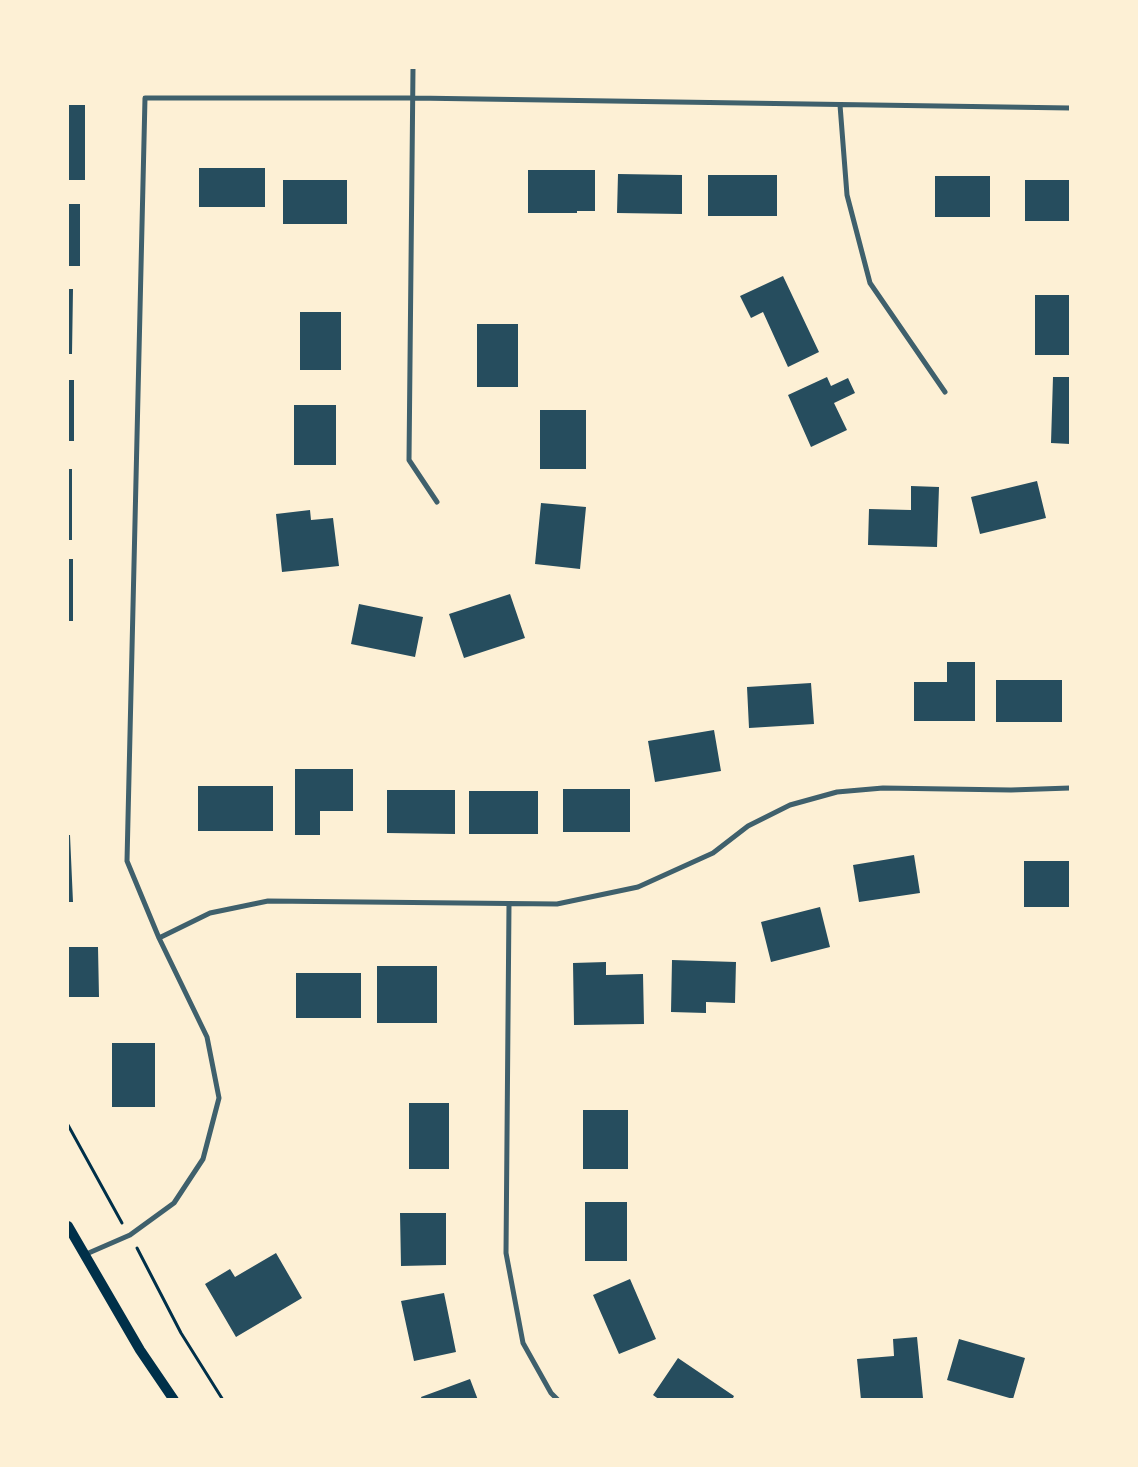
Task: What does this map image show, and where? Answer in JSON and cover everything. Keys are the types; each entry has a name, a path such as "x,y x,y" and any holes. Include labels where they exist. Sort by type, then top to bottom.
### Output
{"main road":[{"path":"68,1226 83,1255 140,1350 174,1400"}],"street":[{"path":"413,68 409,460 436,502"},
{"path":"83,1255 130,1236 174,1203 203,1159 218,1098 207,1038 159,938 127,861 145,98 414,98 1070,108"},
{"path":"840,105 846,195 870,283 945,392"},
{"path":"159,938 210,913 268,900 557,904 638,887 713,853 748,826 790,805 837,792 883,788 1011,790 1070,788"},
{"path":"509,904 506,1253 523,1343 558,1400"}],"path":[{"path":"68,1125 181,1333 223,1400"}],"building":[{"path":"68,105 85,105 85,180 68,180"},
{"path":"199,168 265,168 265,207 199,207"},
{"path":"528,170 595,170 595,211 528,213"},
{"path":"618,174 682,175 682,214 617,213"},
{"path":"708,175 777,175 777,216 708,216"},
{"path":"935,176 990,176 990,217 935,217"},
{"path":"283,180 347,180 347,224 283,224"},
{"path":"1025,180 1070,180 1070,221 1025,221"},
{"path":"68,204 80,204 80,266 68,266"},
{"path":"783,276 819,352 788,367 763,312 751,318 740,296"},
{"path":"68,289 73,289 72,354 68,354"},
{"path":"1035,295 1070,295 1070,355 1035,355"},
{"path":"300,312 341,312 341,370 300,370"},
{"path":"477,324 518,324 518,387 477,387"},
{"path":"827,377 831,386 848,378 855,393 834,403 847,430 811,447 788,395"},
{"path":"1053,377 1070,377 1070,444 1051,443"},
{"path":"68,380 74,380 74,441 68,441"},
{"path":"294,405 336,405 336,465 294,465"},
{"path":"540,410 586,410 586,469 540,469"},
{"path":"68,469 72,469 72,540 68,540"},
{"path":"1037,481 1046,518 980,534 971,497"},
{"path":"911,486 939,487 937,547 868,545 869,509 911,510"},
{"path":"541,503 586,507 580,569 535,564"},
{"path":"310,510 311,520 333,518 339,566 282,572 276,514"},
{"path":"68,559 73,559 73,621 68,621"},
{"path":"510,594 525,638 464,658 449,614"},
{"path":"359,604 423,617 415,657 351,644"},
{"path":"947,662 975,662 975,721 914,721 914,682 947,682"},
{"path":"996,680 1062,680 1062,722 996,722"},
{"path":"811,683 814,724 749,728 747,687"},
{"path":"714,730 721,771 655,782 648,741"},
{"path":"295,769 353,769 353,811 320,811 320,835 295,835"},
{"path":"198,786 273,786 273,831 198,831"},
{"path":"563,789 630,789 630,832 563,832"},
{"path":"387,790 455,790 455,834 387,833"},
{"path":"469,791 538,791 538,834 469,834"},
{"path":"68,835 70,835 73,902 68,902"},
{"path":"914,855 920,893 859,902 853,865"},
{"path":"1024,861 1070,861 1070,907 1024,907"},
{"path":"820,907 830,947 771,962 761,922"},
{"path":"68,947 98,947 99,997 68,997"},
{"path":"672,960 736,962 735,1003 706,1002 706,1013 671,1012"},
{"path":"606,962 606,975 643,974 644,1024 574,1025 573,963"},
{"path":"377,966 437,966 437,1023 377,1023"},
{"path":"296,973 361,973 361,1018 296,1018"},
{"path":"112,1043 155,1043 155,1107 112,1107"},
{"path":"409,1103 449,1103 449,1169 409,1169"},
{"path":"583,1110 628,1110 628,1169 583,1169"},
{"path":"585,1202 627,1202 627,1261 585,1261"},
{"path":"400,1213 446,1213 446,1265 401,1266"},
{"path":"276,1253 302,1298 236,1337 205,1284 230,1269 235,1277"},
{"path":"630,1279 656,1339 619,1354 593,1295"},
{"path":"444,1293 456,1352 414,1361 401,1301"},
{"path":"917,1337 923,1398 861,1400 857,1359 894,1356 893,1339"},
{"path":"959,1339 1025,1358 1013,1399 947,1380"},
{"path":"678,1358 734,1396 732,1400 660,1400 653,1395"},
{"path":"470,1379 478,1400 422,1400 421,1397"}]}
